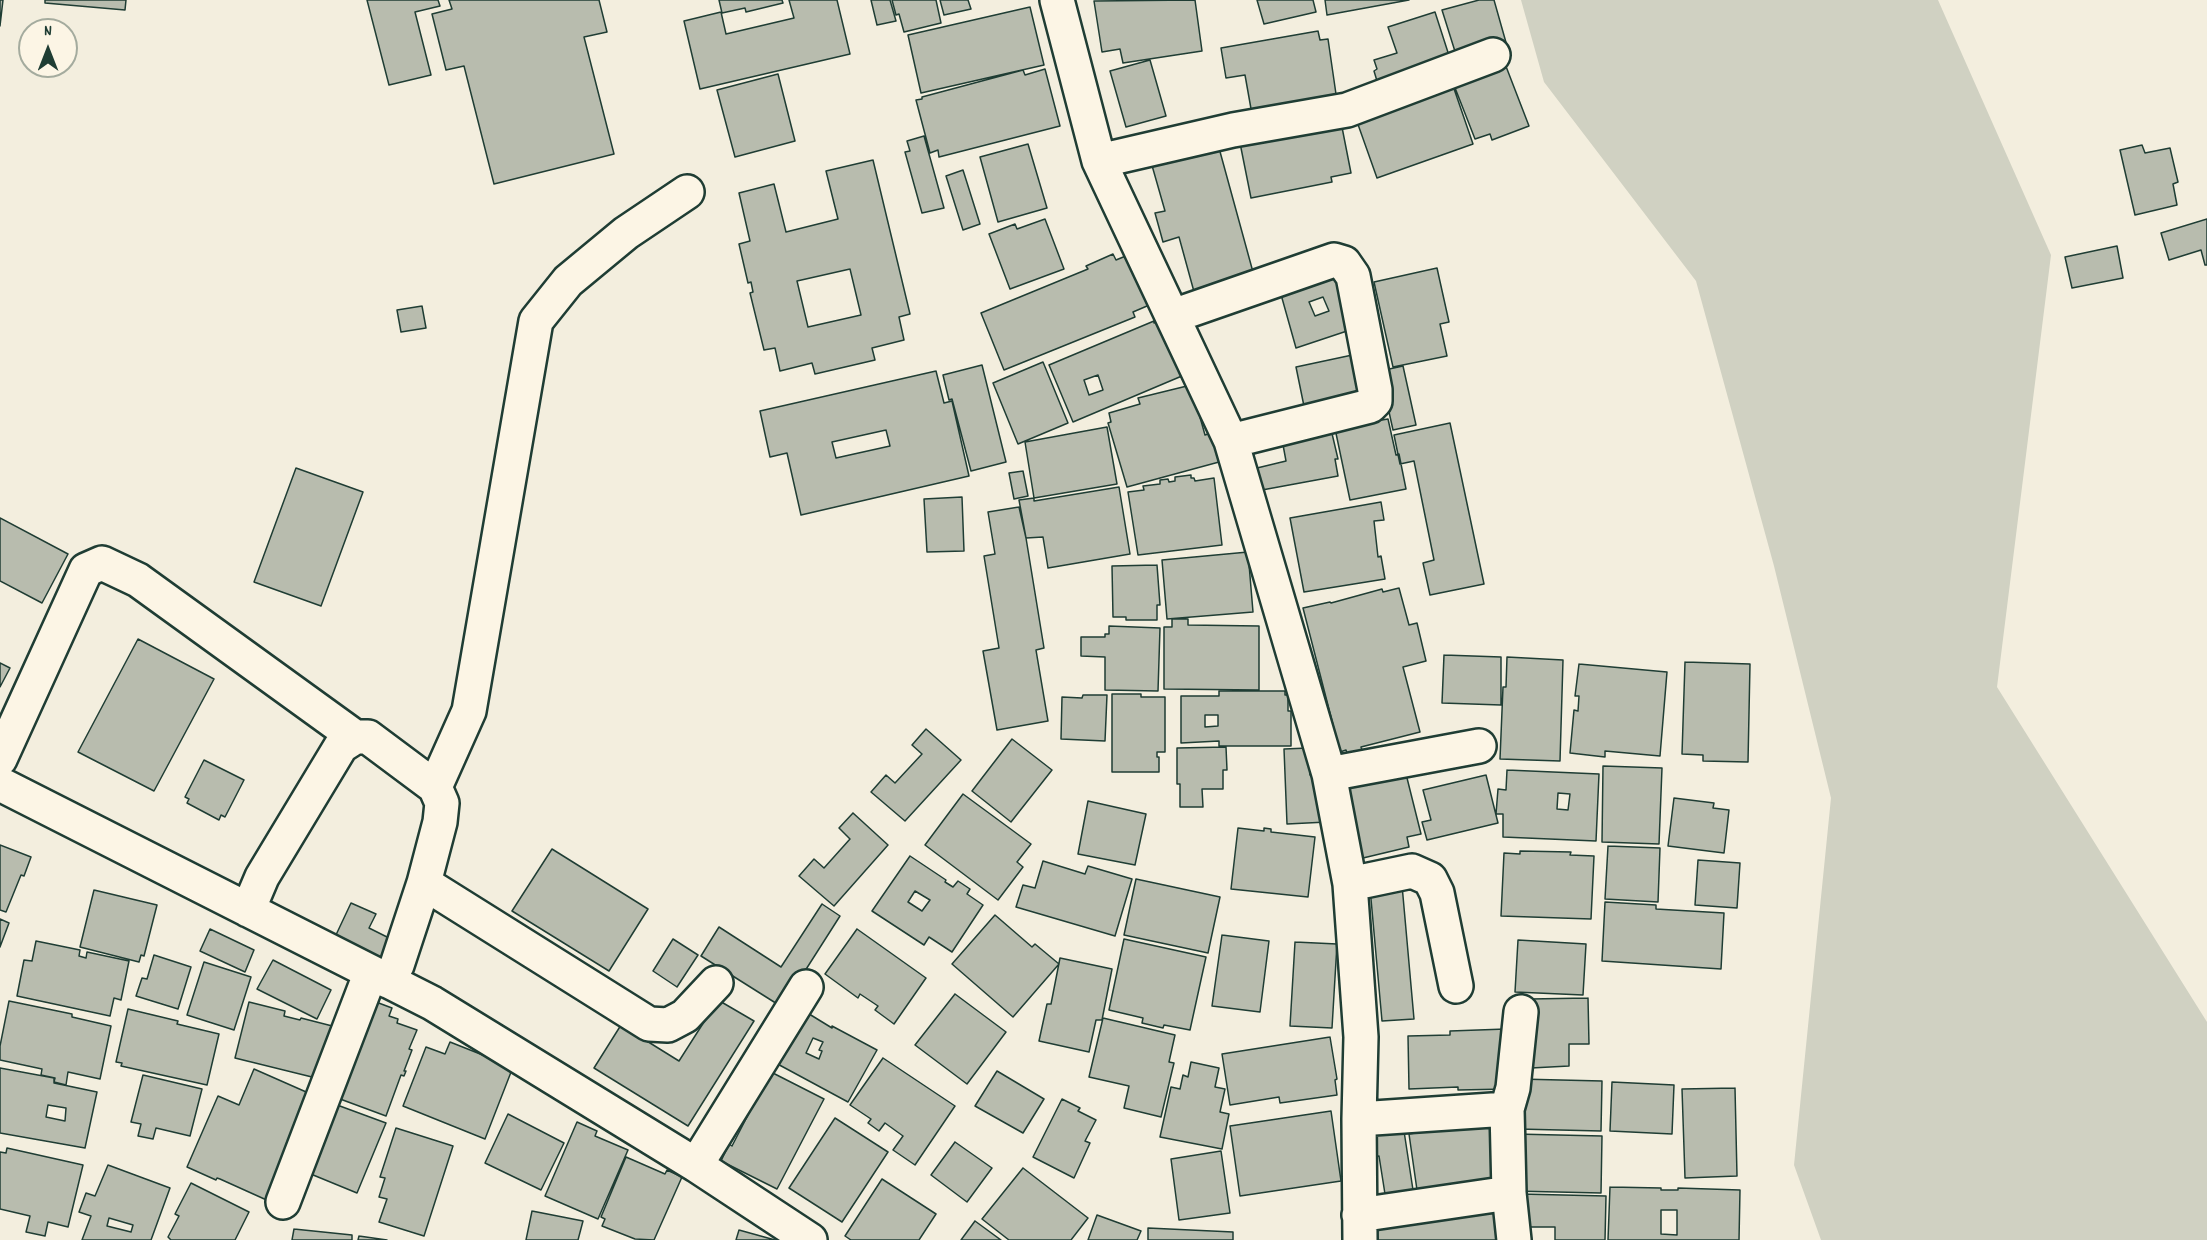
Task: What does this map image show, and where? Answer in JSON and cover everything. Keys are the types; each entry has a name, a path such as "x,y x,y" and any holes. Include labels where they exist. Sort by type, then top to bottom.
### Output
{"street":[{"path":"1057,0 1099,160 1231,441 1329,774 1350,884 1361,1037 1360,1227 1509,1193"},
{"path":"1099,160 1233,130 1347,110 1493,55"},
{"path":"435,787 469,711 536,321 568,281 626,233 687,192"},
{"path":"1173,316 1334,260 1344,263 1353,276 1375,390 1375,401 1370,406 1231,441"},
{"path":"0,759 86,570 102,563 138,580 355,737"},
{"path":"248,910 262,877 341,746 355,737 368,737 435,787 442,803 440,822 424,884 397,965 380,977 284,1202"},
{"path":"1329,774 1479,746"},
{"path":"0,784 432,1003 696,1165 810,1240"},
{"path":"1350,884 1412,871 1430,879 1437,893 1456,986"},
{"path":"424,884 649,1024 668,1025 685,1016 716,982"},
{"path":"696,1165 806,987"},
{"path":"1514,1240 1509,1193 1507,1109 1513,1088 1521,1012"},
{"path":"1359,1119 1507,1109"}],"shaded area":[{"path":"1521,0 1938,0 2051,255 1997,687 2207,1022 2207,1240 1821,1240 1794,1165 1831,798 1774,566 1696,281 1544,82"}],"building":[{"path":"0,0 3,0 0,26"},
{"path":"45,0 126,0 125,10 45,3"},
{"path":"367,0 438,0 440,6 415,12 431,75 389,85"},
{"path":"449,0 599,0 607,32 584,37 614,154 494,184 464,66 446,70 432,14 452,9"},
{"path":"719,0 782,0 783,3 746,12 745,8 722,13"},
{"path":"789,0 837,0 850,54 700,89 684,21 721,12 726,34 794,18"},
{"path":"871,0 890,0 896,21 877,25"},
{"path":"892,0 936,0 941,23 904,32"},
{"path":"940,0 968,0 971,9 944,15"},
{"path":"1195,0 1202,51 1123,63 1120,49 1102,52 1094,1"},
{"path":"1257,0 1313,0 1316,12 1264,24"},
{"path":"1325,0 1409,0 1327,15"},
{"path":"1479,0 1494,0 1507,46 1458,61 1442,10"},
{"path":"1030,7 1044,65 921,93 908,35"},
{"path":"1435,12 1453,68 1380,91 1374,71 1377,69 1374,60 1397,53 1388,27"},
{"path":"1318,31 1320,40 1328,39 1337,101 1253,120 1245,75 1226,78 1221,48"},
{"path":"1502,56 1529,126 1492,140 1490,134 1475,139 1450,75"},
{"path":"1150,60 1166,116 1126,127 1110,71"},
{"path":"1045,69 1060,126 939,157 938,150 930,153 916,100 1023,70 1025,75"},
{"path":"778,74 795,141 735,157 717,90"},
{"path":"1451,80 1473,144 1377,178 1355,116"},
{"path":"1340,117 1351,173 1331,177 1332,182 1251,198 1239,138"},
{"path":"924,136 944,208 922,213 905,152 910,151 907,141"},
{"path":"1216,137 1256,283 1196,299 1179,237 1163,242 1155,213 1165,211 1149,155"},
{"path":"1028,144 1047,208 998,222 980,157"},
{"path":"2142,145 2145,153 2170,148 2178,182 2173,184 2177,205 2135,215 2120,150"},
{"path":"873,160 910,314 899,317 904,340 872,348 875,360 815,374 812,363 780,371 775,348 764,350 750,293 753,292 751,282 748,283 739,244 750,241 739,193 774,184 786,232 838,219 826,171","holes":["850,269 861,315 808,327 797,281"]},
{"path":"963,170 980,224 963,230 946,176"},
{"path":"1045,219 1064,269 1010,289 989,234 1015,224 1017,229"},
{"path":"2207,219 2207,265 2205,265 2201,250 2169,260 2161,233"},
{"path":"2117,246 2123,278 2072,288 2065,257"},
{"path":"1133,253 1154,303 1133,312 1135,317 1004,370 981,313 1088,269 1086,266 1113,254 1116,260"},
{"path":"1437,268 1449,322 1440,324 1447,356 1393,367 1374,282"},
{"path":"1342,272 1359,327 1296,348 1280,291","holes":["1323,297 1329,311 1315,316 1309,302"]},
{"path":"422,306 426,328 401,332 397,310"},
{"path":"1160,320 1189,373 1073,422 1049,365 1154,321 1154,323","holes":["1098,375 1103,390 1089,395 1084,380"]},
{"path":"1357,354 1368,404 1306,416 1296,367"},
{"path":"1043,362 1068,423 1018,444 993,383"},
{"path":"982,365 1006,462 971,471 952,399 949,400 943,375"},
{"path":"1403,366 1416,425 1393,430 1380,371"},
{"path":"936,371 944,403 952,401 969,476 801,515 787,453 770,457 760,411","holes":["886,430 890,446 836,458 832,442"]},
{"path":"1191,385 1205,435 1211,433 1219,462 1127,487 1108,423 1111,422 1109,413 1140,404 1138,398"},
{"path":"1333,419 1370,422 1388,419 1396,455 1399,454 1406,489 1350,500"},
{"path":"1450,423 1484,584 1430,595 1423,563 1434,560 1414,461 1400,464 1394,435"},
{"path":"1330,425 1338,459 1335,459 1338,476 1262,490 1257,468 1286,461 1281,434"},
{"path":"1107,427 1117,484 1034,498 1025,442"},
{"path":"296,468 363,492 321,606 254,582"},
{"path":"1023,471 1028,496 1014,499 1009,473"},
{"path":"1191,475 1195,481 1214,478 1222,545 1138,555 1128,492 1144,490 1143,486 1160,484 1160,480 1168,479 1169,482 1175,481 1175,477"},
{"path":"1119,487 1130,554 1048,568 1043,537 1026,538 1019,500 1034,498 1034,501"},
{"path":"962,497 964,551 927,552 924,499"},
{"path":"1381,502 1384,520 1374,521 1378,557 1381,556 1385,579 1304,592 1290,518"},
{"path":"1019,507 1044,648 1036,650 1048,721 997,730 983,651 999,648 984,556 995,554 988,512"},
{"path":"0,518 68,554 42,603 0,581"},
{"path":"1248,552 1253,612 1167,619 1162,560"},
{"path":"1157,565 1160,605 1157,605 1157,620 1126,620 1126,617 1113,617 1112,566"},
{"path":"1399,588 1409,625 1417,623 1426,661 1403,667 1420,732 1361,747 1362,750 1340,752 1303,608 1382,589 1383,592"},
{"path":"1172,619 1188,619 1188,625 1259,626 1259,690 1164,689 1164,627 1172,627"},
{"path":"1109,626 1160,628 1158,691 1105,690 1105,657 1081,656 1081,637 1105,637 1105,634 1109,634"},
{"path":"138,639 214,679 154,791 78,752"},
{"path":"1444,655 1501,657 1501,705 1442,703"},
{"path":"1507,657 1563,660 1560,761 1500,759 1503,687 1506,687"},
{"path":"1685,662 1750,664 1748,762 1703,761 1703,755 1682,754"},
{"path":"0,663 10,668 0,687"},
{"path":"1579,664 1667,672 1660,756 1605,751 1605,757 1570,753 1574,710 1578,711 1579,696 1575,696"},
{"path":"1219,691 1285,691 1285,695 1288,695 1288,711 1291,711 1291,746 1219,746 1219,741 1181,743 1181,696 1219,696","holes":["1205,715 1218,715 1218,726 1205,727"]},
{"path":"1112,694 1165,697 1165,752 1157,752 1159,772 1112,772"},
{"path":"1083,695 1107,695 1105,741 1061,739 1062,697 1082,698"},
{"path":"926,729 961,760 905,821 871,792 886,775 895,783 922,754 912,745"},
{"path":"1012,739 1052,770 1011,822 972,791"},
{"path":"1226,747 1227,770 1223,770 1223,789 1202,789 1203,807 1180,807 1180,784 1177,784 1177,748"},
{"path":"1308,748 1310,775 1316,775 1327,822 1287,824 1284,749"},
{"path":"204,760 244,780 225,817 221,815 219,820 187,803 189,799 185,797"},
{"path":"1404,766 1421,834 1407,837 1409,847 1363,858 1344,781"},
{"path":"1603,766 1662,768 1659,844 1602,842"},
{"path":"1507,770 1599,774 1596,841 1503,837 1503,814 1496,814 1498,789 1506,790","holes":["1558,793 1570,794 1568,810 1557,809"]},
{"path":"1486,775 1498,823 1427,840 1422,822 1431,820 1423,790"},
{"path":"963,794 1031,844 1017,862 1023,867 998,900 925,845"},
{"path":"1674,798 1714,803 1713,808 1729,810 1724,853 1668,846"},
{"path":"1088,801 1146,814 1135,865 1078,854"},
{"path":"853,813 888,845 834,906 799,876 814,859 824,868 850,839 839,828"},
{"path":"1238,828 1264,831 1264,828 1271,829 1271,832 1315,837 1308,897 1231,889"},
{"path":"0,845 31,857 6,912 0,910"},
{"path":"1608,846 1660,848 1658,902 1605,899"},
{"path":"552,849 648,909 609,971 512,911"},
{"path":"1520,851 1571,852 1570,855 1594,856 1591,919 1501,916 1504,853 1520,854"},
{"path":"910,856 953,887 958,881 970,889 967,894 983,905 952,952 929,937 924,945 872,911","holes":["915,891 930,900 922,911 908,902"]},
{"path":"1698,860 1740,863 1737,908 1695,905"},
{"path":"1043,861 1085,874 1088,866 1132,879 1115,936 1016,907 1023,885 1035,888"},
{"path":"1136,879 1220,897 1208,953 1124,935"},
{"path":"1402,885 1414,1019 1382,1021 1370,888"},
{"path":"94,890 157,905 144,956 141,955 139,962 80,947"},
{"path":"1605,902 1656,905 1656,909 1724,913 1721,969 1602,961"},
{"path":"351,903 376,914 369,928 391,939 381,959 335,937"},
{"path":"822,904 840,916 782,1007 701,956 719,927 781,967"},
{"path":"995,915 1032,947 1035,944 1059,964 1013,1017 952,964"},
{"path":"0,919 9,923 0,947"},
{"path":"210,929 254,950 245,972 200,951"},
{"path":"857,929 926,978 894,1024 875,1010 878,1006 860,994 858,998 825,974"},
{"path":"1222,935 1269,941 1260,1012 1212,1006"},
{"path":"673,939 698,955 677,987 653,971"},
{"path":"1124,939 1206,957 1190,1030 1164,1025 1163,1028 1142,1023 1143,1018 1109,1010"},
{"path":"1518,940 1586,944 1583,995 1515,992"},
{"path":"36,941 80,950 79,956 86,958 87,952 129,961 121,1000 114,998 110,1016 17,996 24,960 32,961"},
{"path":"1295,942 1337,944 1332,1028 1290,1026"},
{"path":"154,955 191,967 178,1009 136,996 142,978 147,979"},
{"path":"1060,958 1112,969 1102,1020 1096,1020 1089,1052 1039,1041 1047,1004 1051,1004"},
{"path":"273,960 331,990 317,1019 257,989"},
{"path":"204,962 251,977 234,1030 187,1015"},
{"path":"955,994 1006,1032 967,1084 915,1045"},
{"path":"1588,998 1589,1044 1569,1044 1569,1066 1531,1068 1530,999"},
{"path":"368,999 392,1008 389,1016 398,1019 397,1023 417,1030 409,1049 412,1050 404,1071 406,1071 404,1076 401,1075 386,1116 332,1096"},
{"path":"718,1000 754,1021 688,1126 594,1068 621,1025 679,1061"},
{"path":"9,1001 72,1014 72,1017 111,1026 100,1079 68,1072 66,1085 54,1082 55,1078 41,1075 42,1069 0,1060 0,1046"},
{"path":"249,1002 285,1011 284,1016 344,1029 316,1078 235,1058"},
{"path":"128,1009 219,1034 207,1085 121,1066 122,1063 116,1062"},
{"path":"801,1009 832,1028 832,1026 877,1050 848,1102 772,1061","holes":["813,1038 823,1042 819,1050 822,1051 819,1059 806,1053"]},
{"path":"1103,1018 1175,1035 1169,1062 1174,1063 1161,1117 1124,1108 1129,1086 1089,1077"},
{"path":"1506,1029 1507,1089 1458,1090 1458,1087 1409,1089 1408,1036 1450,1035 1450,1031"},
{"path":"1330,1037 1337,1079 1335,1080 1337,1095 1280,1103 1279,1097 1230,1105 1222,1054"},
{"path":"450,1042 513,1067 485,1139 403,1106 426,1047 445,1054"},
{"path":"883,1058 955,1106 915,1165 893,1150 903,1136 885,1123 879,1131 868,1123 871,1119 850,1105"},
{"path":"1191,1062 1219,1068 1215,1087 1225,1089 1220,1112 1229,1114 1222,1149 1160,1137 1171,1087 1180,1089 1183,1075 1188,1077"},
{"path":"0,1068 54,1078 54,1083 97,1092 85,1148 0,1133","holes":["48,1105 66,1108 65,1121 46,1117"]},
{"path":"254,1069 313,1095 271,1202 187,1167 218,1096 239,1105"},
{"path":"767,1070 824,1099 777,1189 721,1161 729,1144 732,1146 749,1113 746,1111"},
{"path":"997,1071 1044,1099 1023,1133 975,1106"},
{"path":"143,1075 202,1089 190,1136 156,1128 153,1139 138,1136 141,1124 131,1122"},
{"path":"1519,1079 1602,1081 1601,1131 1518,1129"},
{"path":"1612,1082 1674,1085 1672,1134 1610,1131"},
{"path":"1735,1088 1737,1176 1685,1178 1682,1089"},
{"path":"1062,1099 1080,1108 1078,1111 1096,1120 1085,1141 1090,1143 1074,1178 1033,1157"},
{"path":"329,1102 386,1123 357,1193 301,1170"},
{"path":"1331,1111 1341,1181 1240,1196 1230,1126"},
{"path":"508,1114 564,1143 541,1190 485,1163"},
{"path":"835,1118 888,1152 842,1222 789,1188"},
{"path":"1495,1120 1503,1182 1456,1184 1417,1190 1409,1134"},
{"path":"577,1122 597,1131 595,1136 628,1150 598,1219 545,1196"},
{"path":"396,1128 453,1146 424,1236 379,1222 387,1199 379,1197 385,1178 380,1177"},
{"path":"1404,1131 1413,1190 1385,1194 1379,1156 1373,1157 1369,1134"},
{"path":"1515,1134 1602,1136 1601,1193 1513,1191"},
{"path":"955,1142 992,1168 967,1202 931,1175"},
{"path":"7,1148 83,1165 68,1227 48,1222 45,1236 26,1232 30,1216 0,1209 0,1152 6,1153"},
{"path":"1221,1151 1230,1213 1179,1220 1171,1159"},
{"path":"626,1157 665,1174 667,1170 682,1177 654,1240 635,1239 602,1226 605,1219 601,1217"},
{"path":"108,1165 170,1188 151,1240 82,1240 91,1216 79,1212 86,1193 95,1196","holes":["109,1218 133,1225 131,1232 107,1226"]},
{"path":"1023,1168 1088,1218 1071,1240 1009,1240 982,1219"},
{"path":"882,1179 936,1214 919,1240 851,1240 845,1236"},
{"path":"191,1183 249,1212 235,1240 171,1240 168,1237 179,1216 175,1214"},
{"path":"1610,1187 1661,1188 1661,1190 1678,1190 1678,1188 1740,1190 1739,1240 1608,1240","holes":["1661,1210 1677,1210 1677,1235 1661,1234"]},
{"path":"1520,1194 1606,1196 1605,1240 1555,1240 1555,1227 1518,1227"},
{"path":"1504,1201 1510,1240 1378,1240 1376,1228"},
{"path":"532,1211 583,1221 578,1240 526,1240"},
{"path":"1097,1215 1141,1231 1137,1240 1088,1240"},
{"path":"975,1221 1001,1240 961,1240"},
{"path":"1148,1228 1233,1232 1233,1240 1148,1240"},
{"path":"294,1229 352,1235 352,1240 292,1240"},
{"path":"739,1230 775,1240 736,1240"},
{"path":"359,1236 387,1240 358,1240"}]}
